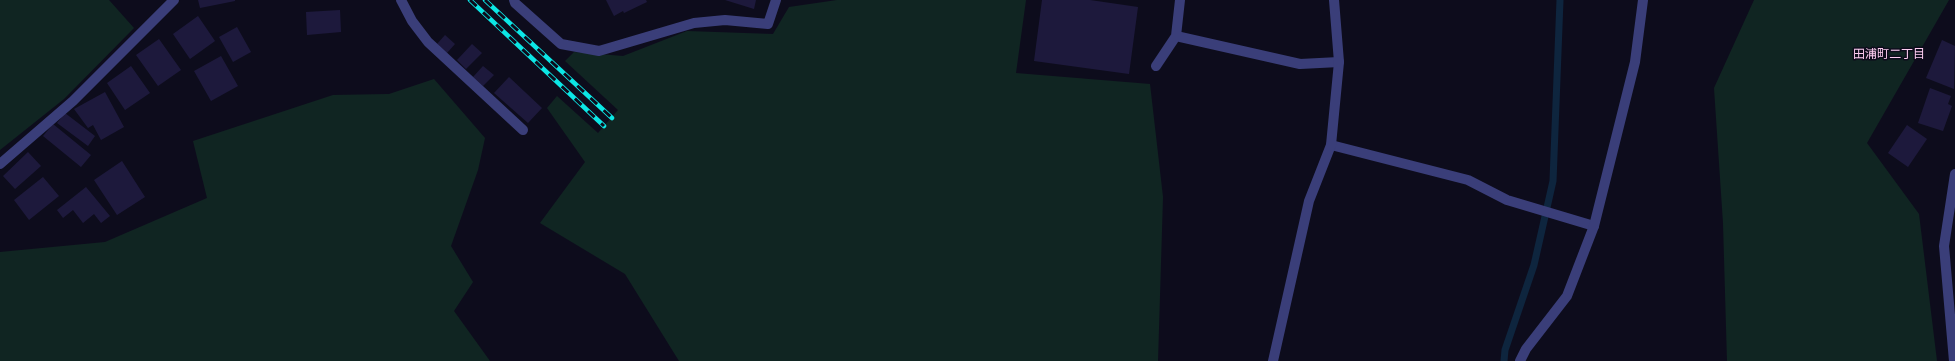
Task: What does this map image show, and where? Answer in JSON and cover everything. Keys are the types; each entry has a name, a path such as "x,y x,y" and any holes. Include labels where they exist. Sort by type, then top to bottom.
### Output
{"street":[{"path":"0,164 74,101 174,0"},
{"path":"401,0 412,21 428,42 523,130"},
{"path":"514,0 561,44 600,51 694,23 725,20 768,24 776,0"},
{"path":"1156,66 1176,36 1180,0"},
{"path":"1273,361 1309,201 1331,145 1339,62 1334,0"},
{"path":"1520,361 1526,349 1567,296 1594,226 1635,62 1643,0"},
{"path":"1176,36 1300,64 1339,62"},
{"path":"1331,145 1468,180 1506,200 1594,226"},
{"path":"1954,361 1944,246 1955,174"}],"green space":[{"path":"0,0 109,0 134,28 64,99 0,150"},
{"path":"837,0 1026,0 1016,73 1150,84 1163,197 1158,361 679,361 625,274 540,223 585,162 547,108 557,96 598,133 618,110 565,61 574,52 623,56 687,31 773,34 789,7"},
{"path":"1754,0 1949,0 1867,143 1919,214 1937,361 1727,361 1723,223 1714,88"},
{"path":"434,79 485,138 478,170 451,246 473,282 454,311 490,361 0,361 0,252 105,242 207,198 193,141 333,95 389,94"}],"building":[{"path":"198,0 235,0 235,1 200,8"},
{"path":"606,0 646,0 647,2 614,16"},
{"path":"725,0 756,0 754,9"},
{"path":"1042,0 1090,0 1138,7 1129,74 1034,61"},
{"path":"340,10 341,32 307,35 306,12"},
{"path":"198,16 215,41 190,59 173,34"},
{"path":"237,27 251,52 233,62 219,37"},
{"path":"445,35 455,44 447,53 437,44"},
{"path":"159,39 181,70 158,86 136,55"},
{"path":"1942,40 1955,46 1954,89 1926,78"},
{"path":"472,44 482,53 466,69 457,60"},
{"path":"221,56 238,86 211,101 194,71"},
{"path":"131,66 150,93 125,110 107,83"},
{"path":"483,66 494,75 483,86 473,77"},
{"path":"509,77 542,108 528,123 494,93"},
{"path":"1930,88 1951,96 1948,104 1952,106 1943,131 1918,123"},
{"path":"105,92 124,127 101,140 93,125 88,128 74,109"},
{"path":"65,113 95,136 88,146 57,123"},
{"path":"53,124 91,155 81,167 43,136"},
{"path":"1907,125 1927,139 1908,167 1888,153"},
{"path":"28,152 41,166 15,189 3,176"},
{"path":"122,161 145,197 117,215 94,180"},
{"path":"43,177 59,196 29,220 14,200"},
{"path":"86,187 110,216 101,223 94,214 83,223 73,210 63,218 57,210"}],"waterway":[{"path":"1504,361 1505,350 1534,265 1553,181 1560,0"}],"railway":[{"path":"470,0 604,126"},
{"path":"485,0 612,118"}],"district":[{"name":"田浦町二丁目","path":"1889,55"}]}
